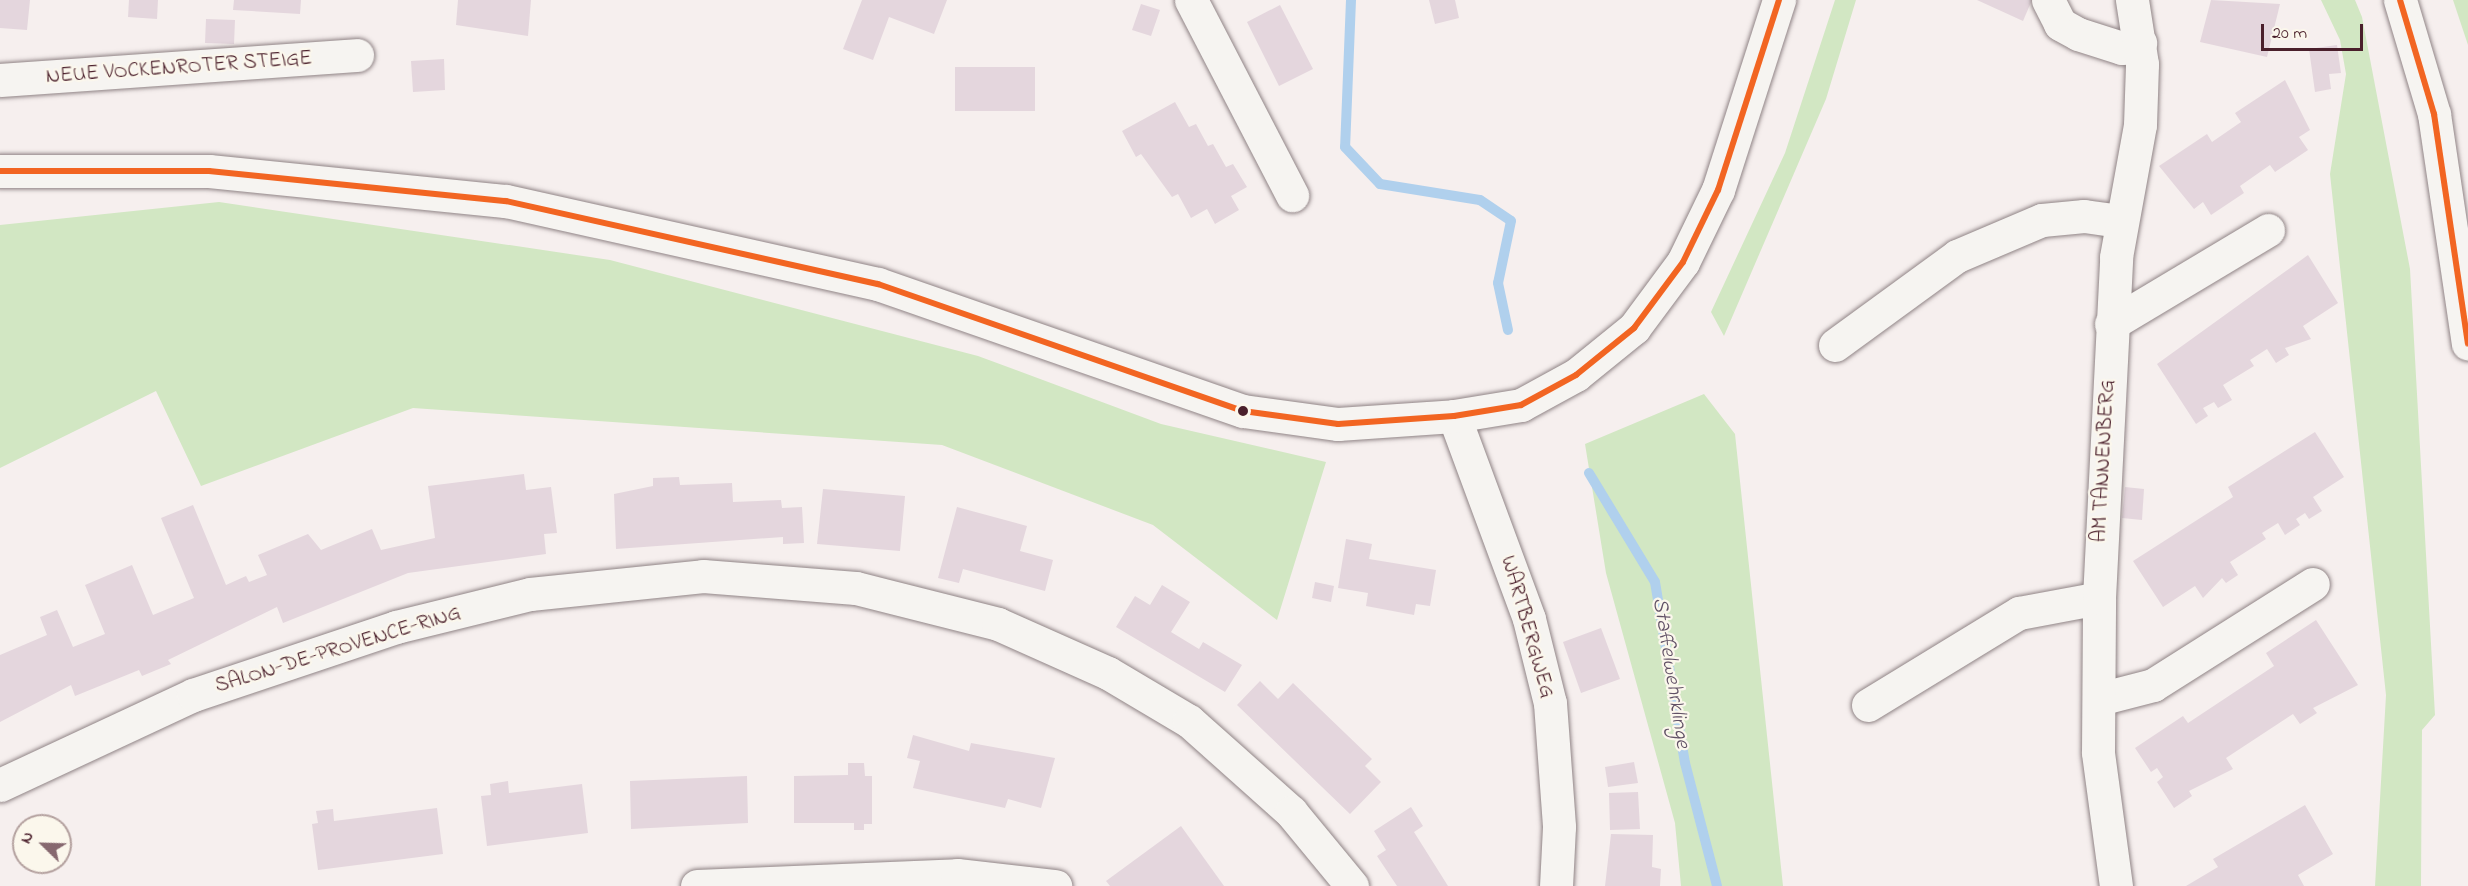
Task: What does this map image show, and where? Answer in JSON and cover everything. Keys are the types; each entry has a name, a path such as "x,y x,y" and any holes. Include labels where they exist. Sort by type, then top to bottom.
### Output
{"street":[{"path":"1191,0 1292,195"},
{"path":"0,171 209,171 506,201 879,284 1243,411 1338,424 1454,416 1521,405 1576,375 1634,328 1683,262 1718,190 1779,0"},
{"path":"2048,0 2060,24 2078,34 2122,48 2140,43"},
{"name":"AM TANNENBERG","path":"2116,886 2098,753 2098,598 2111,324 2121,221 2140,125 2140,43 2132,0"},
{"path":"2400,0 2434,114 2468,343"},
{"name":"NEUE VOCKENROTER STEIGE","path":"0,80 357,55"},
{"path":"1835,345 1957,256 2042,220 2084,216 2121,221"},
{"path":"2111,324 2268,230"},
{"name":"WARTBERGWEG","path":"1454,416 1475,482 1529,619 1550,703 1560,827 1556,886"},
{"name":"SALON-DE-PROVENCE-RING","path":"0,785 193,695 396,627 530,594 703,576 856,588 998,624 1108,673 1189,721 1291,812 1352,886"},
{"path":"2099,699 2153,684 2313,584"},
{"path":"1868,705 2019,613 2098,598"},
{"path":"697,886 957,875 1055,886"}],"green space":[{"path":"1835,0 1856,0 1826,99 1724,336 1711,312 1785,153"},
{"path":"2321,0 2355,0 2362,17 2410,269 2435,715 2422,730 2421,886 2375,886 2386,695 2330,174 2346,74 2340,40"},
{"path":"2453,0 2468,0 2468,45"},
{"path":"219,202 610,260 978,356 1161,424 1326,462 1277,620 1153,525 942,445 413,408 201,486 156,391 0,468 0,225"},
{"path":"1704,394 1735,434 1783,886 1681,886 1675,823 1606,573 1585,444"}],"building":[{"path":"0,0 30,0 27,30 0,28"},
{"path":"129,0 158,0 157,19 128,17"},
{"path":"234,0 301,0 300,14 233,10"},
{"path":"458,0 531,0 528,36 456,25"},
{"path":"862,0 947,0 934,34 889,17 873,60 843,49"},
{"path":"1429,0 1455,0 1459,18 1435,24"},
{"path":"1977,0 2032,0 2023,21"},
{"path":"2211,0 2280,4 2267,57 2200,42"},
{"path":"1141,4 1160,10 1151,36 1132,30"},
{"path":"1280,5 1313,69 1279,86 1247,22"},
{"path":"206,19 235,20 234,44 205,43"},
{"path":"2337,45 2341,73 2329,74 2331,89 2315,92 2309,49"},
{"path":"444,59 445,90 413,92 411,61"},
{"path":"955,67 1035,67 1035,111 955,111"},
{"path":"2285,80 2310,130 2299,137 2308,150 2275,172 2270,165 2240,186 2244,193 2211,215 2203,202 2194,209 2159,166 2207,134 2212,142 2241,122 2235,113"},
{"path":"1175,102 1189,127 1196,124 1208,146 1213,144 1226,167 1233,164 1247,187 1231,196 1239,210 1215,224 1207,209 1191,218 1178,194 1172,197 1141,154 1136,157 1122,131"},
{"path":"2308,255 2338,303 2303,326 2311,339 2285,348 2289,355 2276,363 2267,349 2250,360 2254,366 2223,385 2232,400 2218,408 2214,402 2203,408 2208,416 2196,424 2157,364"},
{"path":"2315,432 2344,477 2313,497 2322,511 2309,519 2305,513 2296,519 2300,525 2285,535 2278,523 2262,533 2266,539 2230,562 2238,575 2226,583 2222,578 2203,598 2195,586 2163,607 2133,561 2233,497 2228,487"},
{"path":"524,474 526,490 551,487 557,533 544,534 546,554 408,573 283,623 277,607 168,660 171,664 142,676 139,670 75,696 71,685 0,722 0,655 47,635 40,617 57,610 73,647 105,634 85,585 132,565 153,615 194,598 161,518 193,505 226,585 246,576 249,582 267,575 258,555 308,534 321,550 372,529 381,550 435,538 428,486"},
{"path":"679,477 680,485 732,483 733,502 781,500 782,508 802,507 804,543 783,544 783,537 616,549 614,494 653,486 653,478"},
{"path":"2125,487 2144,489 2142,520 2122,518"},
{"path":"823,489 905,496 900,551 817,544"},
{"path":"957,507 1027,526 1020,551 1053,560 1045,591 963,569 959,583 938,578"},
{"path":"1346,539 1372,544 1369,559 1436,570 1430,606 1416,604 1414,615 1366,606 1368,593 1338,588"},
{"path":"1315,582 1334,586 1331,602 1312,598"},
{"path":"1162,585 1190,602 1171,632 1199,649 1203,642 1242,665 1225,692 1116,627 1135,596 1150,605"},
{"path":"2316,620 2358,685 2313,708 2317,713 2300,724 2293,714 2226,758 2233,769 2189,791 2192,796 2174,808 2157,782 2163,777 2157,768 2151,772 2135,748 2183,716 2188,723 2274,666 2266,653"},
{"path":"1601,628 1620,679 1581,693 1563,642"},
{"path":"1260,681 1278,699 1293,683 1372,759 1365,766 1381,782 1350,814 1237,705"},
{"path":"913,735 969,751 971,743 1055,758 1041,808 1008,799 1005,808 913,788 920,761 907,758"},
{"path":"1634,762 1638,783 1608,787 1605,767"},
{"path":"848,763 864,763 865,776 872,776 872,824 864,824 864,830 854,830 854,823 794,823 794,776 848,775"},
{"path":"747,776 748,823 631,829 630,781"},
{"path":"508,781 509,793 582,784 588,833 487,846 481,796 491,795 490,784"},
{"path":"1638,792 1640,829 1610,830 1609,793"},
{"path":"2305,805 2333,854 2298,875 2304,886 2186,886 2218,867 2213,859"},
{"path":"1411,807 1423,826 1414,832 1448,886 1397,886 1377,856 1386,850 1374,831"},
{"path":"437,808 443,854 318,870 312,824 318,823 316,811 333,809 334,821"},
{"path":"1181,826 1224,886 1110,886 1106,881"},
{"path":"1611,834 1653,835 1652,867 1661,869 1660,886 1605,886"}],"waterway":[{"name":"Staffelwehrklinge","path":"1351,0 1345,147 1380,184 1480,200 1511,221 1498,283 1508,330"},
{"name":"Staffelwehrklinge","path":"1589,473 1655,582 1685,763 1717,886"}],"transit line":[{"path":"0,171 209,171 506,201 878,284 1243,411 1338,424 1454,416 1521,405 1576,375 1634,328 1683,262 1718,190 1779,0"},
{"path":"2400,0 2434,114 2468,343"}]}
